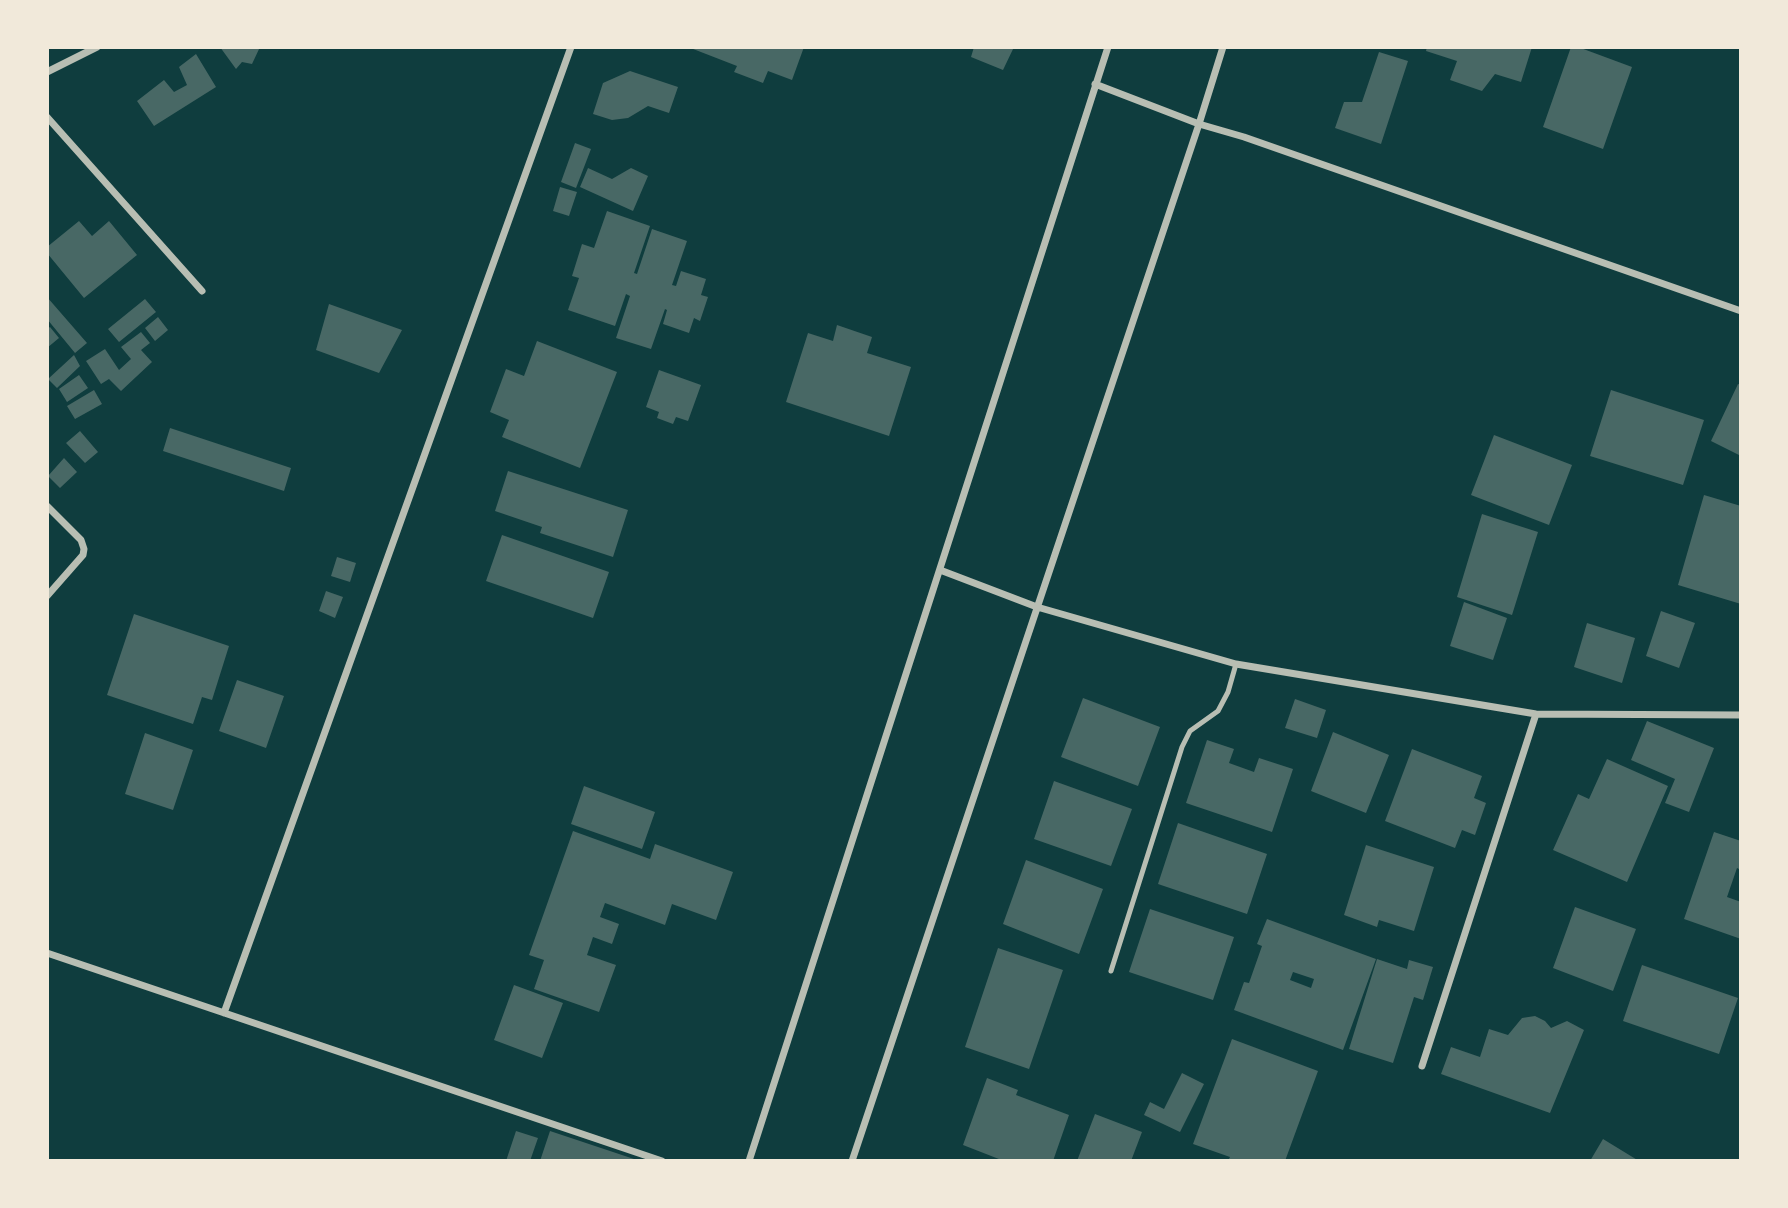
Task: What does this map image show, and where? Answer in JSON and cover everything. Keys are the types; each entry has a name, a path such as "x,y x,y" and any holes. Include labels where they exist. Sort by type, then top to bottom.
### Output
{"street":[{"path":"47,72 97,47"},
{"path":"224,1013 571,47"},
{"path":"749,1161 1108,47"},
{"path":"852,1161 1223,47"},
{"path":"1095,83 1199,124 1741,311"},
{"path":"47,117 202,290"},
{"path":"47,506 81,540 84,548 83,555 47,596"},
{"path":"940,570 1037,607 1236,664 1536,714 1741,715"},
{"path":"1422,1066 1536,714"},
{"path":"47,953 662,1161"}],"lane":[{"path":"1111,971 1182,747 1190,731 1218,711 1228,692 1236,664"}],"building":[{"path":"220,47 260,47 252,64 242,62 236,69"},
{"path":"688,47 804,47 792,80 768,71 763,83 734,72 737,66"},
{"path":"974,47 1014,47 1003,70 971,57"},
{"path":"1427,47 1532,47 1521,82 1495,74 1482,91 1450,80 1457,61 1426,51"},
{"path":"1571,47 1578,47 1632,67 1603,149 1543,127"},
{"path":"1379,52 1408,61 1381,144 1335,128 1344,102 1362,102"},
{"path":"196,54 216,87 154,126 137,101 164,80 174,92 187,85 179,67"},
{"path":"630,71 678,87 669,113 648,106 628,118 612,120 593,114 603,83"},
{"path":"575,143 591,149 576,188 561,182"},
{"path":"588,168 612,179 631,168 648,176 633,211 580,187"},
{"path":"560,187 577,192 569,216 553,211"},
{"path":"607,211 650,226 634,273 637,274 652,229 687,241 672,285 676,286 681,271 706,279 701,295 708,297 700,321 694,318 689,333 663,324 667,310 665,309 651,349 616,338 630,296 626,294 615,326 568,310 579,278 572,276 582,244 594,248"},
{"path":"79,221 92,236 109,221 137,255 84,298 47,253 47,247"},
{"path":"47,297 87,343 75,353 47,319"},
{"path":"145,299 156,312 119,342 108,329"},
{"path":"329,304 402,330 379,373 316,350"},
{"path":"158,317 168,330 155,341 145,328"},
{"path":"837,325 872,337 867,353 911,367 889,436 786,402 808,333 833,341"},
{"path":"50,327 59,338 47,348 47,329"},
{"path":"141,332 150,343 141,350 152,362 121,391 109,379 101,384 86,361 105,349 119,370 131,359 121,347"},
{"path":"537,341 617,372 580,468 502,437 509,420 490,412 506,369 524,376"},
{"path":"74,355 80,366 57,388 48,379"},
{"path":"659,370 701,385 688,421 676,417 673,424 657,418 659,412 646,407"},
{"path":"79,375 88,388 67,402 59,389"},
{"path":"1738,384 1741,385 1741,456 1711,441"},
{"path":"94,390 102,404 75,419 67,406"},
{"path":"1611,390 1704,420 1683,485 1590,456"},
{"path":"170,428 291,468 284,491 163,451"},
{"path":"80,431 98,452 85,463 66,443"},
{"path":"1494,435 1572,465 1549,525 1471,495"},
{"path":"64,458 77,472 60,488 48,476"},
{"path":"508,471 628,510 613,557 540,533 542,527 495,511"},
{"path":"1704,495 1741,506 1741,604 1678,585"},
{"path":"1482,514 1538,532 1512,615 1457,597"},
{"path":"502,535 609,572 593,618 486,581"},
{"path":"337,557 356,563 350,582 331,576"},
{"path":"326,591 343,597 335,618 319,611"},
{"path":"1464,602 1507,618 1493,660 1450,646"},
{"path":"1661,611 1695,623 1679,668 1646,656"},
{"path":"134,614 229,646 212,700 202,697 193,724 107,695"},
{"path":"1587,623 1635,638 1622,683 1574,667"},
{"path":"237,680 284,696 266,748 219,731"},
{"path":"1083,698 1160,727 1138,786 1061,757"},
{"path":"1295,699 1326,710 1317,738 1285,728"},
{"path":"1647,721 1714,748 1689,812 1665,803 1675,779 1631,760"},
{"path":"1333,732 1389,755 1366,813 1311,791"},
{"path":"145,733 193,750 173,810 125,794"},
{"path":"1207,740 1234,749 1229,763 1254,772 1259,758 1293,769 1272,832 1186,803"},
{"path":"1412,749 1482,776 1474,798 1486,803 1475,835 1462,830 1455,848 1385,821"},
{"path":"1607,759 1668,786 1627,882 1553,850 1578,794 1589,799"},
{"path":"1054,781 1132,809 1111,866 1034,839"},
{"path":"584,786 655,812 642,849 571,824"},
{"path":"1178,823 1267,854 1247,914 1158,884"},
{"path":"573,831 650,859 655,844 733,872 716,920 672,904 665,925 605,903 600,917 619,924 612,944 593,937 587,955 616,965 599,1012 534,989 544,960 529,955"},
{"path":"1714,832 1741,841 1741,870 1737,868 1727,897 1741,902 1741,939 1684,919"},
{"path":"1366,845 1434,867 1414,931 1379,920 1377,927 1344,915"},
{"path":"1026,860 1103,889 1079,954 1003,924"},
{"path":"1575,907 1636,929 1613,991 1553,968"},
{"path":"1150,909 1234,937 1213,1000 1129,972"},
{"path":"1267,919 1376,959 1343,1050 1234,1010 1244,982 1249,983 1262,946 1257,944","holes":["1293,972 1314,979 1311,988 1290,980"]},
{"path":"998,948 1063,970 1029,1069 965,1047"},
{"path":"1377,959 1407,969 1409,960 1433,967 1423,1000 1414,997 1393,1063 1349,1049"},
{"path":"1642,965 1738,998 1719,1054 1623,1021"},
{"path":"514,985 563,1003 542,1058 494,1040"},
{"path":"1535,1016 1551,1028 1567,1021 1584,1030 1550,1113 1441,1074 1451,1047 1480,1057 1489,1029 1508,1035 1522,1018"},
{"path":"1232,1039 1318,1071 1285,1161 1228,1161 1230,1157 1193,1144"},
{"path":"1182,1073 1204,1084 1180,1132 1144,1115 1150,1102 1164,1109"},
{"path":"987,1078 1018,1090 1016,1095 1069,1115 1053,1161 1004,1161 963,1145"},
{"path":"1095,1114 1142,1132 1131,1161 1077,1161"},
{"path":"516,1131 538,1138 530,1161 506,1161"},
{"path":"550,1131 637,1160 637,1161 540,1161"},
{"path":"1603,1139 1639,1161 1590,1161"}]}
